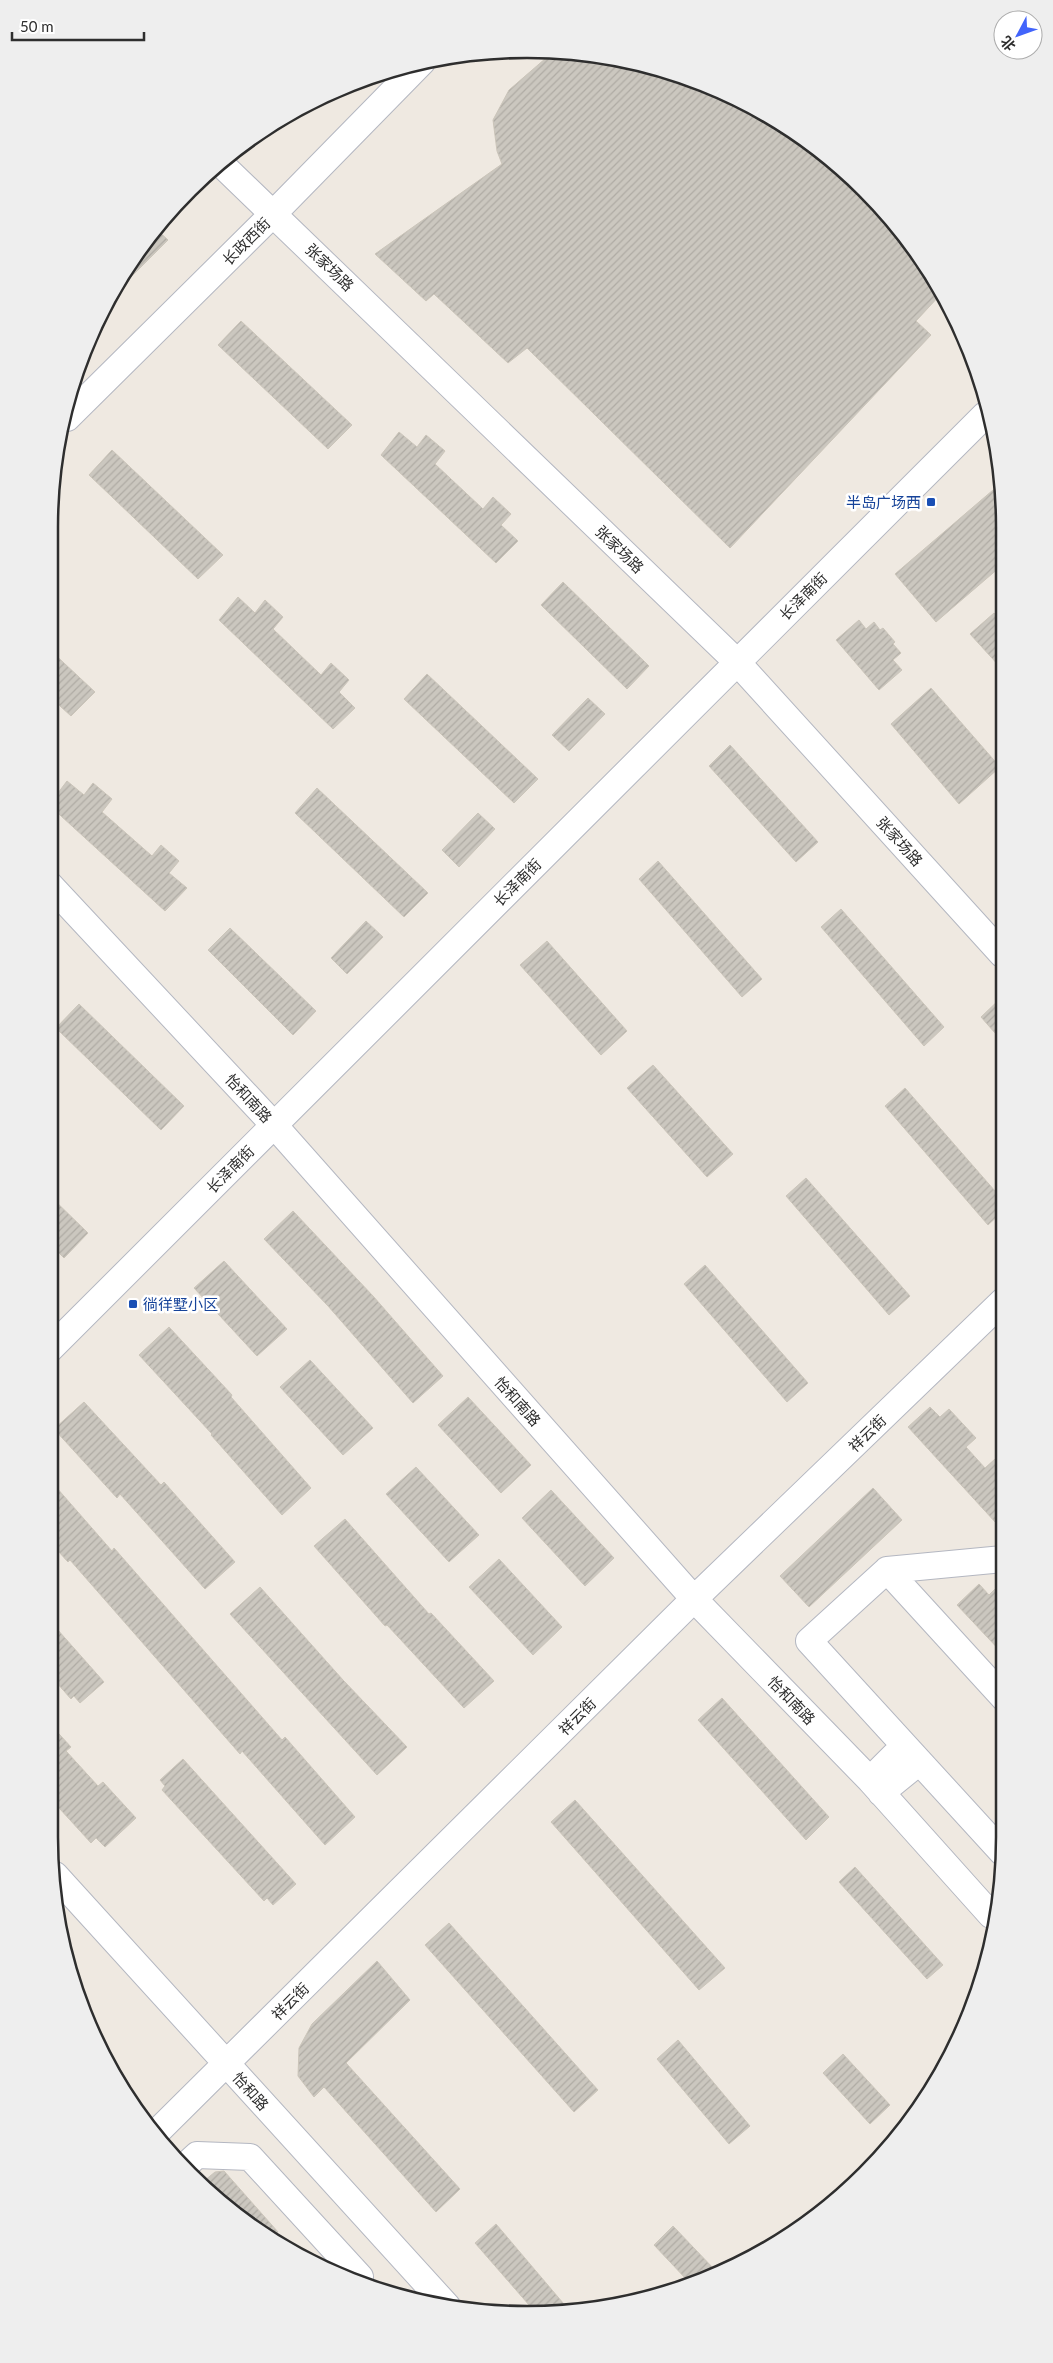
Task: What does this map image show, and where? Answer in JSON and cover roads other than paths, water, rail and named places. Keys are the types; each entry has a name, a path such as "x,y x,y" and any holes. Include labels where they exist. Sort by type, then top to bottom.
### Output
{"street":[{"name":"长政西街","path":"71,414 274,213 413,71"},
{"name":"张家场路","path":"225,167 737,662 996,947"},
{"name":"长泽南街","path":"58,1341 982,417"},
{"name":"怡和南路","path":"58,894 274,1125 694,1599 876,1787 989,1912"},
{"name":"祥云街","path":"160,2129 694,1599 996,1308"},
{"path":"995,1845 808,1641 886,1570 996,1560"},
{"path":"886,1570 996,1689"},
{"path":"876,1787 912,1754"},
{"name":"怡和路","path":"60,1881 438,2297"},
{"path":"189,2162 197,2155 250,2157 357,2274"}],"place":[{"name":"半岛广场西","path":"931,502"},
{"name":"徜徉墅小区","path":"133,1304"}]}
